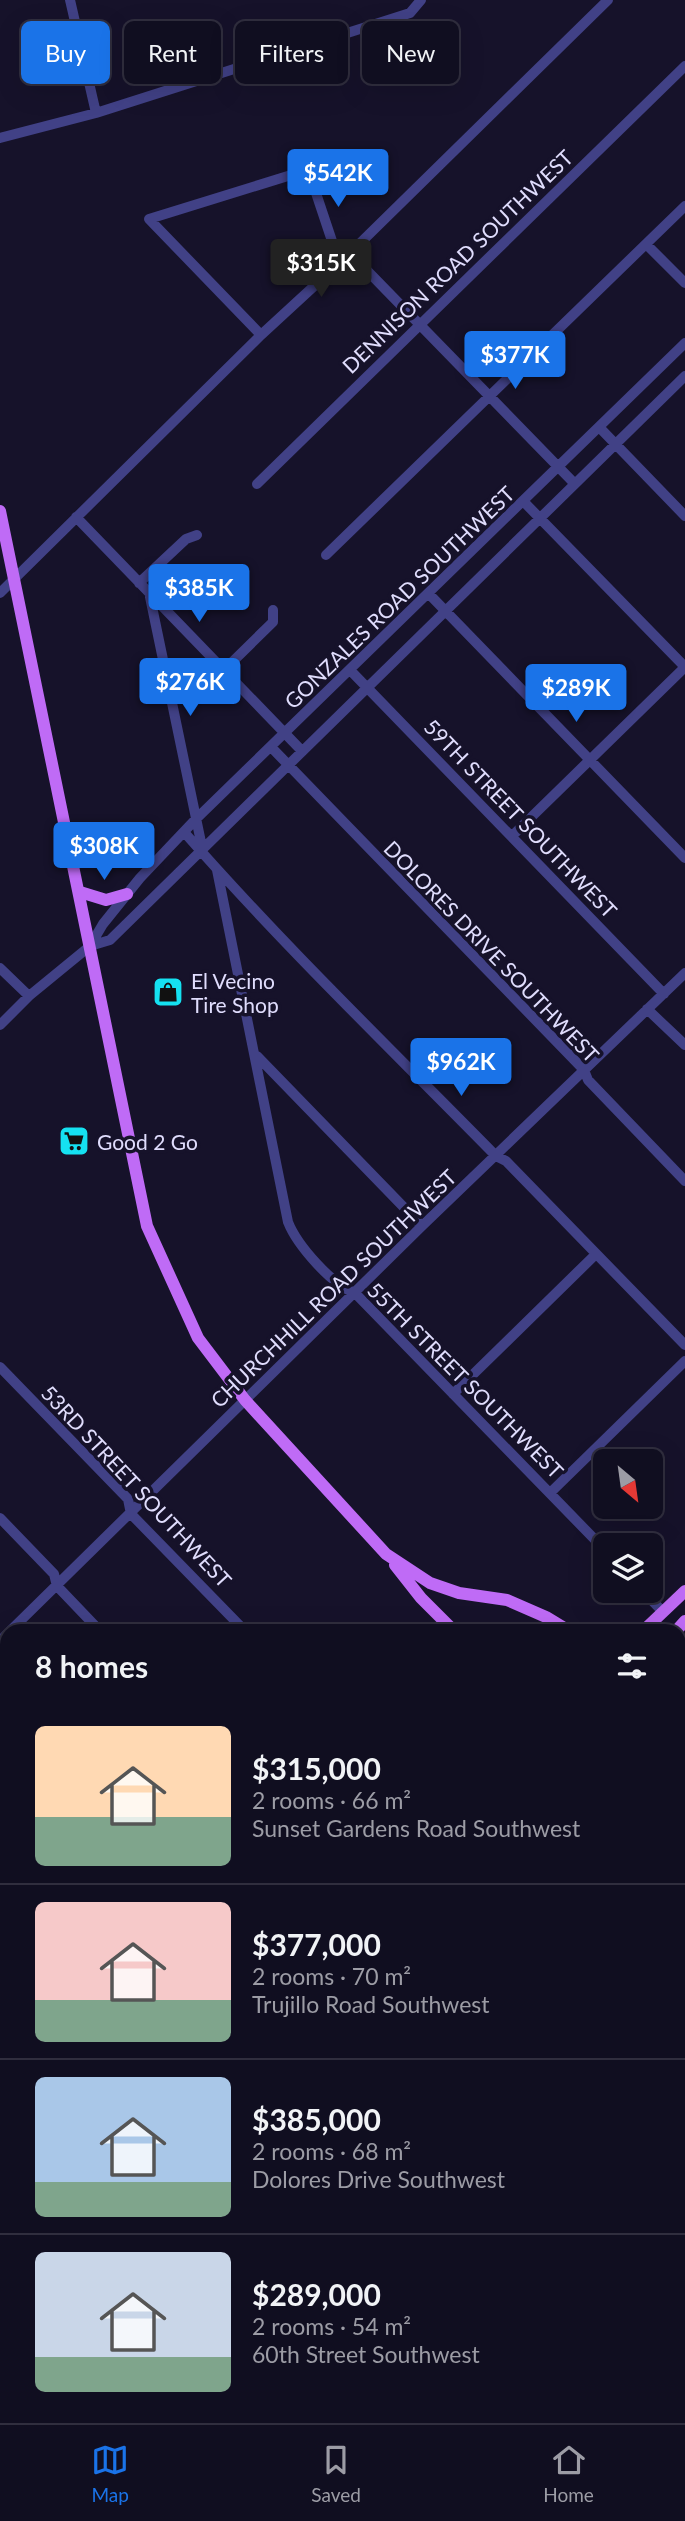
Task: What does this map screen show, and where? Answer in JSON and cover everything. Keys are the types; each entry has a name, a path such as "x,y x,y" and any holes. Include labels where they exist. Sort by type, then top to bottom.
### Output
{"main road":[{"path":"0,510 148,1226 198,1338 245,1401 447,1624"},
{"path":"79,892 106,900 127,894"},
{"path":"386,1554 430,1583 459,1593 507,1600 558,1624"},
{"path":"650,1624 685,1591"}],"street":[{"path":"70,0 96,113"},
{"path":"0,138 96,113 410,13 421,0"},
{"path":"0,593 261,335 350,253 601,2"},
{"name":"DENNISON ROAD SOUTHWEST","path":"257,484 685,66"},
{"path":"261,335 149,219 304,171 314,187 339,262"},
{"path":"326,555 685,206"},
{"path":"646,244 685,283"},
{"path":"350,253 574,484"},
{"name":"GONZALES ROAD SOUTHWEST","path":"0,1025 29,996 90,946 103,924 127,894 195,820 685,343"},
{"name":"GONZALES ROAD SOUTHWEST","path":"90,946 110,940 685,376"},
{"path":"599,427 685,516"},
{"path":"513,836 685,667 524,502"},
{"path":"76,517 302,751"},
{"path":"139,583 186,539 197,535"},
{"path":"429,594 685,858"},
{"path":"150,595 201,848"},
{"path":"223,671 272,622 273,610"},
{"name":"59TH STREET SOUTHWEST","path":"351,670 664,994"},
{"name":"DOLORES DRIVE SOUTHWEST","path":"271,747 584,1070 588,1080 685,1181"},
{"path":"184,832 201,848 217,870 496,1156 506,1161 685,1345"},
{"name":"55TH STREET SOUTHWEST","path":"217,870 292,1233 344,1289 355,1293 593,1538"},
{"path":"0,968 29,996"},
{"name":"CHURCHHILL ROAD SOUTHWEST","path":"17,1624 422,1226 685,973"},
{"path":"647,1009 685,1045"},
{"path":"255,1054 422,1226"},
{"path":"453,1394 596,1254"},
{"path":"550,1493 685,1361"},
{"name":"53RD STREET SOUTHWEST","path":"0,1367 128,1499 131,1514 238,1624"},
{"path":"0,1518 54,1574 57,1586 93,1624"},
{"path":"654,1603 663,1612"}],"place":[{"name":"El Vecino Tire Shop","path":"168,992"},
{"name":"Good 2 Go","path":"74,1141"}]}
